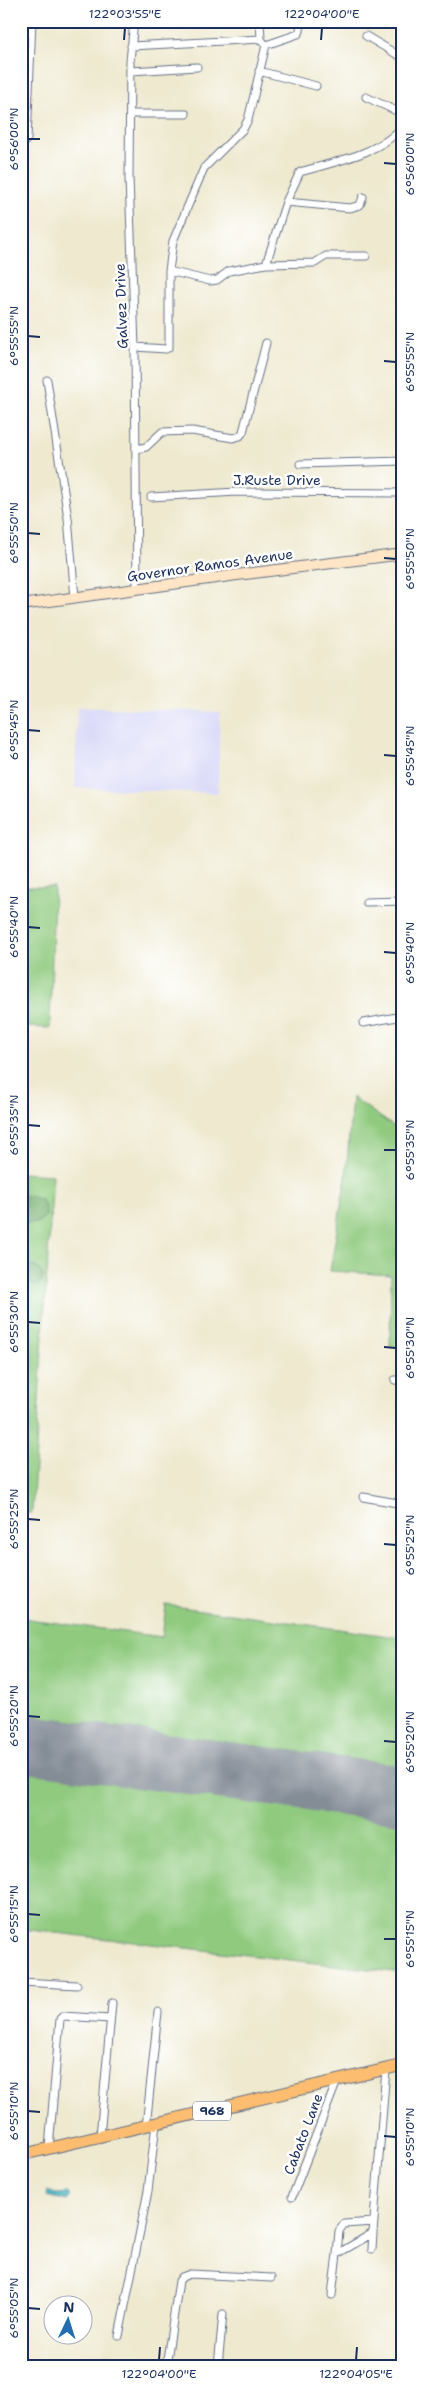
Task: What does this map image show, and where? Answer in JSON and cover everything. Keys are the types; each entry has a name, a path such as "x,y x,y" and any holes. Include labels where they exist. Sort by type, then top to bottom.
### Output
{"main road":[{"name":"Governor Ramos Avenue","path":"21,605 403,554"},
{"name":"968","path":"21,2156 403,2065"}],"street":[{"path":"21,146 27,139 32,21"},
{"name":"Galvez Drive","path":"134,21 130,71 129,178 135,347 137,589"},
{"path":"135,347 166,349 169,347 169,271 173,241 204,168 243,128 248,120 264,42 260,21"},
{"path":"131,46 264,42 298,34 301,21"},
{"path":"366,36 403,58"},
{"path":"130,71 197,67"},
{"path":"259,71 316,86"},
{"path":"366,97 403,114"},
{"path":"130,114 186,114"},
{"path":"266,264 286,202 296,177 300,172 342,161 372,148 395,135 403,125"},
{"path":"286,202 350,208 360,205 362,197"},
{"path":"169,271 210,281 217,280 229,271 266,264 315,263 326,256 366,256"},
{"path":"136,449 146,447 162,432 192,431 233,438 240,436 243,432 266,343"},
{"path":"47,380 68,518 75,598"},
{"path":"300,464 403,460"},
{"name":"J.Ruste Drive","path":"151,497 237,492 403,493"},
{"path":"366,902 403,902"},
{"path":"363,1023 403,1016"},
{"path":"363,1498 403,1504"},
{"path":"21,1982 77,1985"},
{"path":"100,2137 112,2003"},
{"path":"118,2336 148,2191 158,2012"},
{"path":"49,2148 58,2023 63,2016 110,2018"},
{"path":"372,2249 386,2069"},
{"name":"Cabato Lane","path":"292,2197 337,2081"},
{"path":"332,2295 339,2231 344,2224 374,2222"},
{"path":"337,2254 373,2233"},
{"path":"166,2366 179,2281 182,2276 190,2274 271,2278"},
{"path":"218,2366 223,2314"},
{"path":"104,2364 113,2366"}],"shaded area":[{"path":"77,707 220,712 218,793 75,788"}],"green space":[{"path":"21,887 54,887 50,1028 21,1027"},
{"path":"352,1097 403,1133 403,1348 390,1347 391,1275 330,1271 346,1177"},
{"path":"21,1173 53,1175 32,1513 21,1512"},
{"path":"21,1194 40,1199 44,1203 46,1216 34,1223 21,1222"},
{"path":"21,1262 38,1268 43,1276 41,1283 36,1286 21,1281"},
{"path":"166,1605 403,1638 403,1766 21,1714 21,1618 162,1637"},
{"path":"21,1769 403,1821 403,1973 21,1929"}],"water":[{"path":"47,2191 56,2194 68,2193 70,2198 67,2201 46,2196"}],"runway":[{"path":"21,1743 403,1795"}]}
